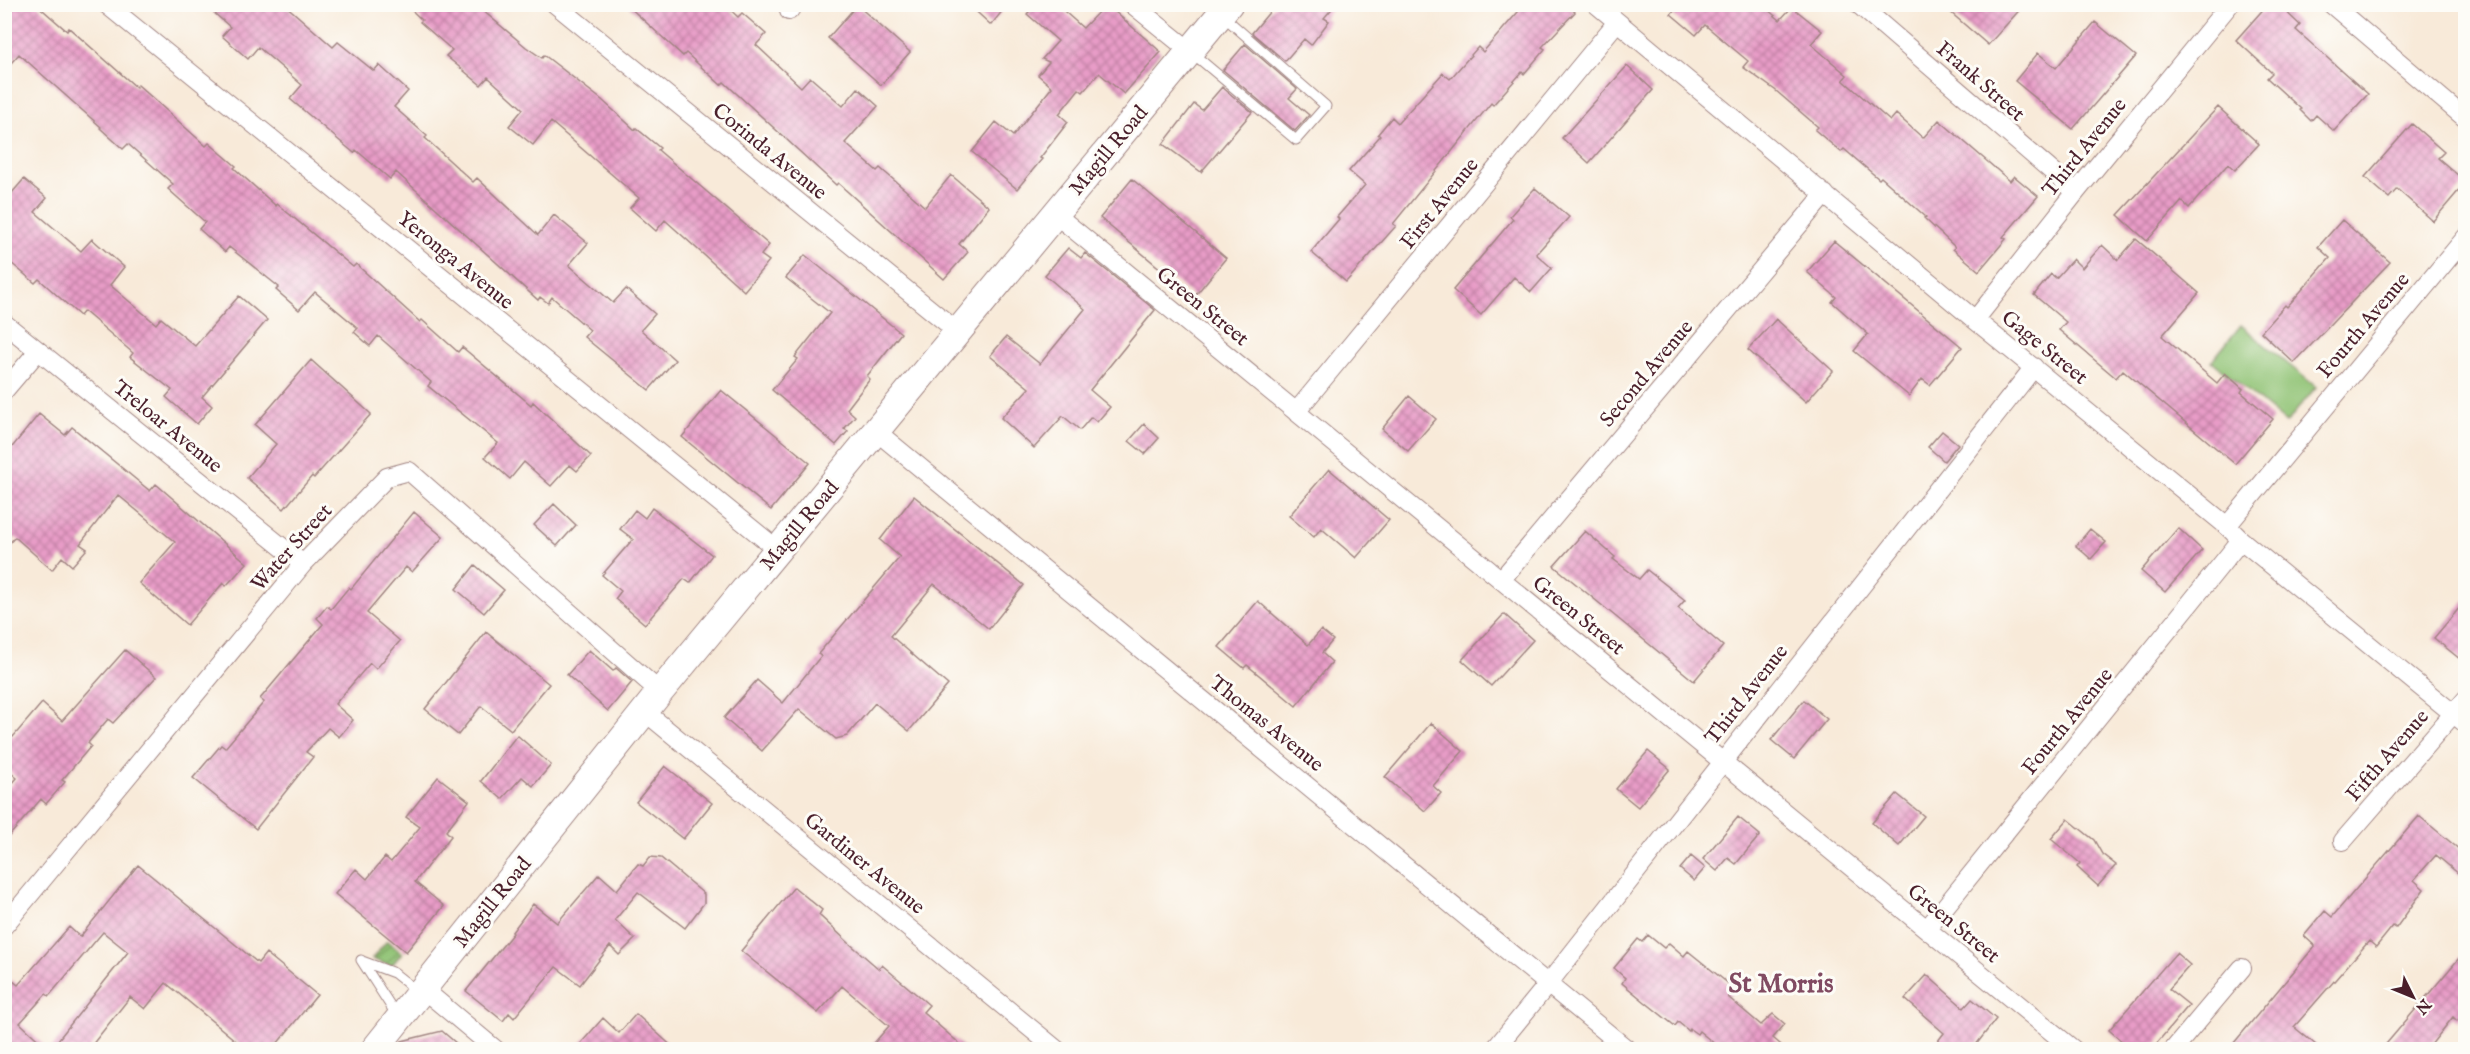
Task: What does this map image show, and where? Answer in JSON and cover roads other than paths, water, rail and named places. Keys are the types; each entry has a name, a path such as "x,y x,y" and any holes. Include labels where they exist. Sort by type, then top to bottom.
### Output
{"main road":[{"name":"Magill Road","path":"374,1050 652,701 1225,9"}],"street":[{"name":"Yeronga Avenue","path":"106,4 778,550"},
{"name":"Corinda Avenue","path":"555,4 958,332"},
{"path":"1132,4 1190,51"},
{"name":"Gage Street","path":"1596,4 2459,719"},
{"name":"Frank Street","path":"1858,4 2076,192"},
{"name":"Third Avenue","path":"1975,320 2230,4"},
{"path":"2331,4 2466,119"},
{"name":"First Avenue","path":"1296,412 1617,22"},
{"name":"Second Avenue","path":"1501,580 1825,194"},
{"name":"Green Street","path":"1055,214 2074,1050"},
{"name":"Fourth Avenue","path":"2227,526 2466,237"},
{"name":"Treloar Avenue","path":"4,323 303,564"},
{"path":"4,391 38,351"},
{"name":"Third Avenue","path":"1494,1050 2034,367"},
{"name":"Thomas Avenue","path":"877,432 1628,1050"},
{"name":"Water Street","path":"4,926 303,564 387,477 409,471 652,701"},
{"name":"Fourth Avenue","path":"1927,929 2241,540"},
{"name":"Fifth Avenue","path":"2343,841 2459,719 2466,699"},
{"name":"Gardiner Avenue","path":"652,701 1057,1050"},
{"path":"2173,1050 2242,968"},
{"path":"421,991 496,1050"}],"lane":[{"path":"1190,51 1296,140 1326,106 1225,9"},
{"path":"399,1018 361,960 394,973 421,991"}],"district":[{"name":"St Morris","path":"1781,983"}]}
